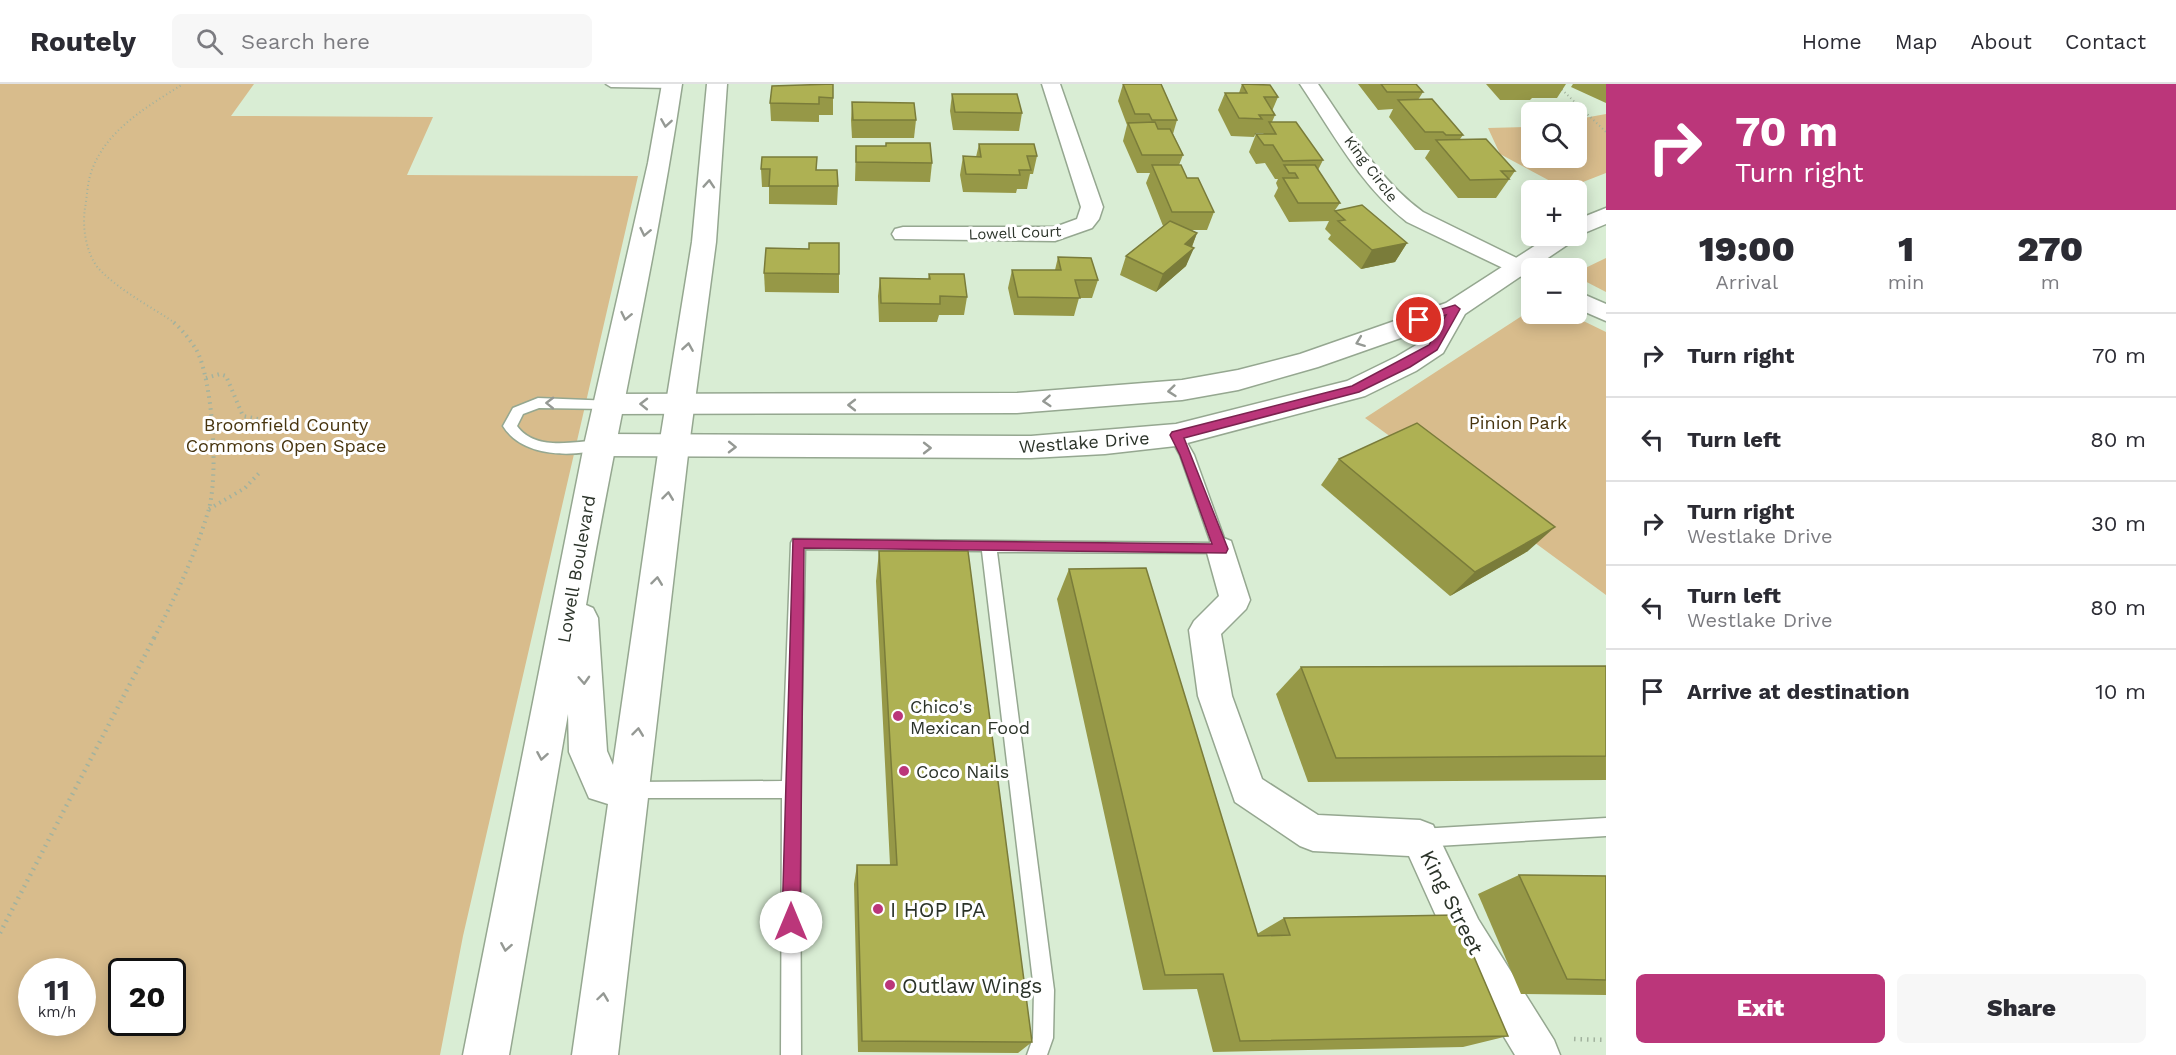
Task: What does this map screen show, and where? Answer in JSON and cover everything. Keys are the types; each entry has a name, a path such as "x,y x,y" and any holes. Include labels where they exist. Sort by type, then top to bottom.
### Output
{"main road":[{"path":"595,1055 674,446 704,242 717,84"},
{"name":"Lowell Boulevard","path":"486,1055 599,446 659,163 672,85"},
{"path":"1587,224 1606,215"},
{"name":"Westlake Drive","path":"1539,258 1553,246"},
{"name":"Westlake Drive","path":"608,404 1017,403 1182,390 1238,381 1308,361 1455,309 1521,272"},
{"name":"Westlake Drive","path":"599,446 1031,447 1106,443 1176,435 1355,389 1406,364 1433,347 1455,309"},
{"path":"579,558 588,752 603,785 631,790"}],"street":[{"name":"Lowell Court","path":"903,234 1055,234 1072,230 1086,223 1092,216 1092,207 1051,84"},
{"name":"King Circle","path":"1309,84 1383,189 1398,205 1416,217 1521,270"},
{"path":"1587,303 1606,312"},
{"name":"King Street","path":"1221,549 1235,600 1205,630 1215,696 1248,790 1313,833 1420,838 1464,933 1539,1055"}],"lane":[{"path":"611,84 672,85"},
{"path":"599,446 530,446 515,437 510,426 518,411 538,403 608,404"},
{"path":"791,1055 792,789 798,543 1221,549 1187,455 1176,435"},
{"path":"989,546 1044,990 1043,1038 1037,1055"},
{"path":"631,790 792,789"},
{"path":"1420,838 1606,827"}],"path":[{"path":"0,933 170,607 209,510 215,468 206,378 196,350 175,323 122,288 98,268 86,242 85,225 90,176 100,153 116,132 141,111 183,84"},
{"path":"1556,84 1606,132"},
{"path":"206,378 220,374 226,376 243,416 258,419"},
{"path":"209,510 245,488 261,471"}],"green space":[{"name":"Broomfield County Commons Open Space","path":"0,84 254,84 231,116 433,117 407,175 638,176 463,936 440,1055 0,1055"},
{"path":"1606,114 1606,173 1587,180 1548,180 1526,168 1587,168 1587,117"},
{"path":"1521,127 1521,165 1500,154 1488,128"},
{"path":"1606,258 1606,292 1587,282 1587,267"},
{"name":"Pinion Park","path":"1521,317 1521,324 1587,323 1606,332 1606,595 1365,418"}],"building":[{"path":"833,84 833,98 819,97 819,104 770,103 772,86"},
{"path":"1123,84 1161,84 1177,120 1152,120 1149,114 1135,114"},
{"path":"1242,84 1270,85 1278,97 1264,97 1275,115 1259,115 1262,119 1239,118 1225,93 1247,93"},
{"path":"1381,84 1416,84 1423,92 1387,92"},
{"path":"952,94 1017,94 1022,113 955,112"},
{"path":"1432,99 1463,135 1425,132 1398,100"},
{"path":"852,102 914,103 916,120 853,120"},
{"path":"1155,122 1158,129 1170,129 1183,155 1142,155 1128,123"},
{"path":"1269,122 1296,122 1323,160 1283,161 1273,145 1264,145 1256,134 1276,134"},
{"path":"1486,139 1515,171 1501,171 1509,179 1470,180 1436,140"},
{"path":"886,143 930,143 932,163 856,162 856,146 886,146"},
{"path":"979,144 1034,144 1037,156 1027,156 1031,170 1019,170 1020,175 966,174 963,156 981,157"},
{"path":"762,157 817,157 816,170 837,170 838,186 769,186 770,169 761,169"},
{"path":"1152,165 1181,165 1187,178 1198,178 1214,212 1172,212"},
{"path":"1284,165 1315,165 1340,203 1298,203 1283,178 1298,178 1295,173 1289,173"},
{"path":"1362,205 1407,243 1372,250 1338,221 1345,220 1335,211"},
{"path":"1170,221 1197,233 1185,244 1194,248 1163,274 1126,256"},
{"path":"809,243 839,243 839,274 764,273 766,248 809,249"},
{"path":"1058,257 1091,258 1098,280 1075,280 1080,298 1018,297 1012,270 1061,270"},
{"path":"929,274 964,274 967,297 940,296 940,304 881,303 880,278 930,279"},
{"path":"1417,423 1555,527 1475,572 1339,459"},
{"path":"879,551 968,551 1032,1042 862,1041 857,865 897,865"},
{"path":"1146,568 1258,936 1290,935 1284,918 1456,915 1508,1036 1240,1041 1223,974 1165,975 1069,569"},
{"path":"1606,666 1606,756 1336,758 1301,667"},
{"path":"1519,875 1606,876 1606,980 1567,979"}],"place":[{"name":"Chico's Mexican Food","path":"898,716"},
{"name":"Coco Nails","path":"904,771"},
{"name":"I HOP IPA","path":"878,909"},
{"name":"Outlaw Wings","path":"890,985"}],"route":[{"path":"791,922 798,543 1221,549 1187,455 1176,435 1355,389 1406,364 1433,347 1455,309 1419,320"}]}
